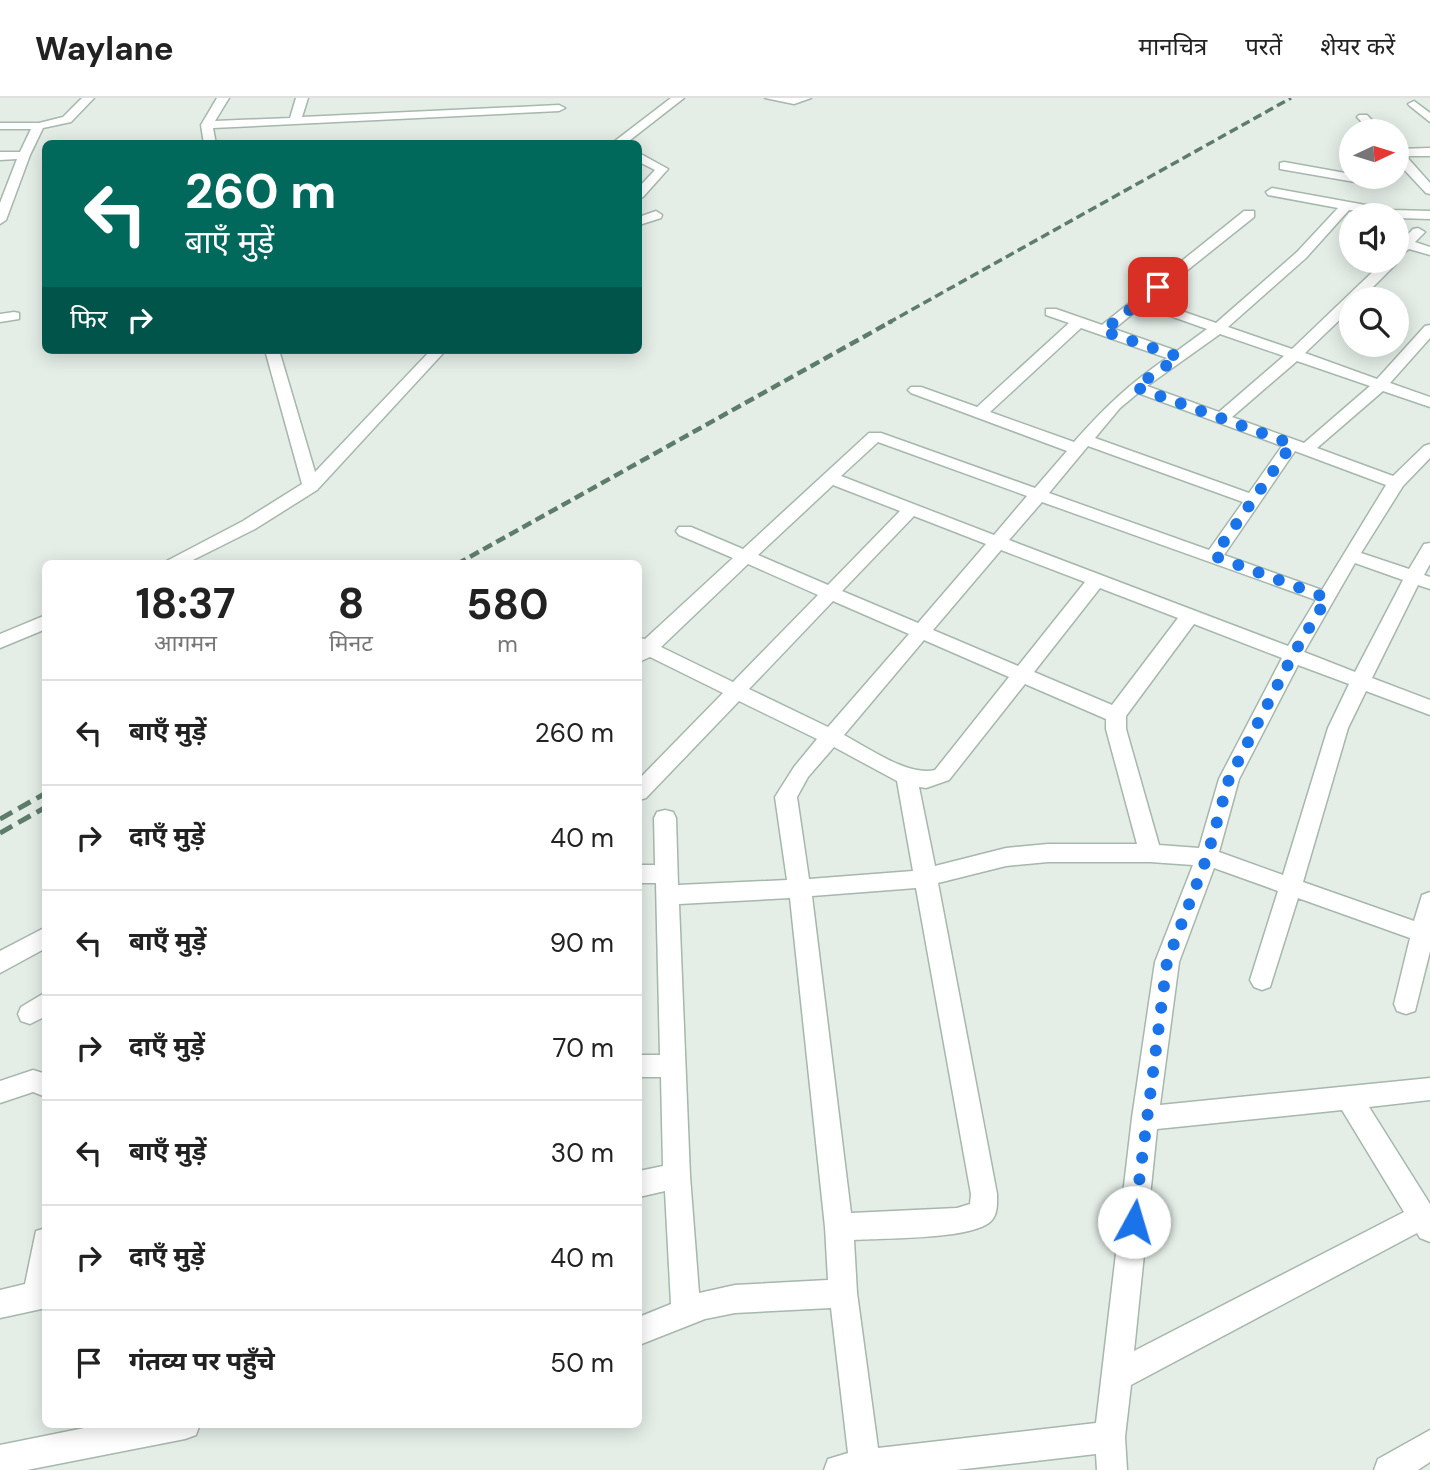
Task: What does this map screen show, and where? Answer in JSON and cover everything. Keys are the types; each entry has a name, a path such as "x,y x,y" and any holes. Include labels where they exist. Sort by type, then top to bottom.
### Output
{"street":[{"path":"0,126 39,126 67,120 88,98"},
{"path":"209,140 207,125 223,98"},
{"path":"295,121 302,98"},
{"path":"425,115 428,98"},
{"path":"489,112 490,98"},
{"path":"654,98 662,108"},
{"path":"622,140 678,98"},
{"path":"771,98 785,101 805,98"},
{"path":"1429,116 1413,104 1430,102"},
{"path":"207,125 295,121 361,113 425,115 559,108"},
{"path":"1,213 6,185 39,126"},
{"path":"1409,153 1430,152"},
{"path":"0,156 24,155"},
{"path":"642,159 662,169 642,191"},
{"path":"1284,166 1352,192 1393,215 1430,215"},
{"path":"1409,167 1430,190"},
{"path":"1272,192 1352,192"},
{"path":"1110,1437 857,1468 839,1227 800,889 786,811 786,797 801,772 924,632 1081,444 1135,387 1218,328 1321,237 1352,192"},
{"path":"1103,331 1249,214"},
{"path":"642,220 656,215"},
{"path":"1409,242 1418,232"},
{"path":"1409,245 1430,251"},
{"path":"1365,287 1379,273"},
{"path":"1140,301 1430,402"},
{"path":"1051,312 1179,357"},
{"path":"1221,418 1295,355 1339,313"},
{"path":"980,413 1079,322"},
{"path":"1214,556 1253,500 1299,446 1380,385 1430,330"},
{"path":"273,354 311,486"},
{"path":"178,560 249,525 311,486 435,354"},
{"path":"1135,387 1395,483"},
{"path":"916,390 1253,500"},
{"path":"642,649 875,436 1327,598"},
{"path":"1112,1470 1110,1437 1145,1118 1167,962 1207,857 1229,779 1293,655 1351,555 1395,483 1430,449"},
{"path":"828,477 1430,708"},
{"path":"642,789 910,510"},
{"path":"685,531 1116,715"},
{"path":"1262,980 1338,728 1360,681 1421,580 1430,548"},
{"path":"1351,555 1421,580"},
{"path":"642,650 737,691 907,777 926,780 942,775 1096,581"},
{"path":"1150,853 1116,729 1116,715 1190,616"},
{"path":"0,642 42,623"},
{"path":"839,1227 957,1221 971,1219 983,1211 984,1194 907,777"},
{"path":"665,818 672,1066 686,1312"},
{"path":"642,875 668,884 800,889 924,878 1006,857 1048,853 1150,853 1207,857 1426,935"},
{"path":"1406,1004 1426,935 1430,901"},
{"path":"0,963 42,938"},
{"path":"642,1066 672,1066"},
{"path":"0,1092 33,1081 42,1084"},
{"path":"1145,1118 1430,1089"},
{"path":"1117,1376 1426,1223 1349,1098"},
{"path":"642,1183 677,1176"},
{"path":"642,1330 705,1305 735,1299 843,1293"},
{"path":"0,1304 41,1295"},
{"path":"0,1460 164,1428"},
{"path":"1389,1470 1430,1445"}],"railway":[{"path":"888,323 1291,98"},
{"path":"464,560 892,321"},
{"path":"0,819 42,795"},
{"path":"0,833 42,809"}],"route":[{"path":"1134,1222 1145,1118 1167,962 1207,857 1229,779 1293,655 1327,598 1214,556 1292,444 1135,387 1179,357 1103,331 1158,287"}]}
